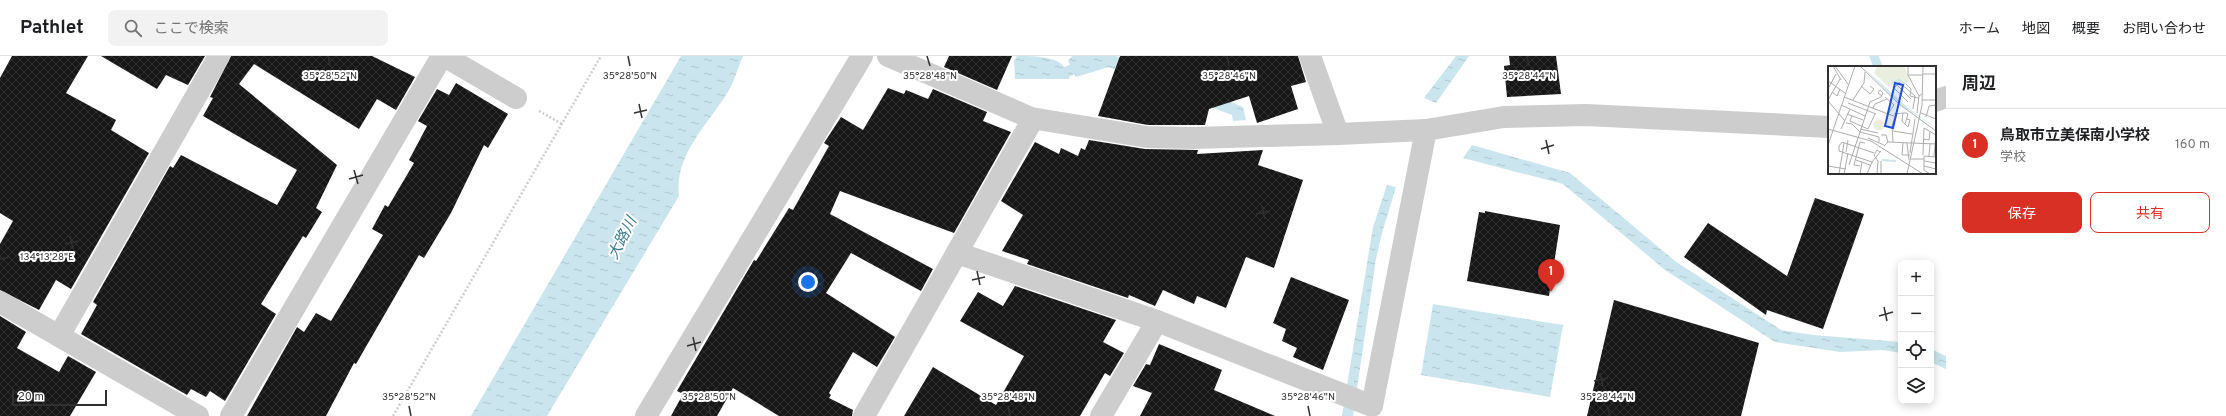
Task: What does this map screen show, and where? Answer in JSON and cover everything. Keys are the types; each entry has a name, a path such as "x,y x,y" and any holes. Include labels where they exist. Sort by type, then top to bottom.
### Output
{"street":[{"path":"59,336 219,56"},
{"path":"231,416 443,56 516,98"},
{"path":"646,416 862,56"},
{"path":"888,56 1034,119 1147,137 1193,138 1426,130 1504,117 1586,115 1828,127"},
{"path":"1310,56 1338,134"},
{"path":"1936,101 1946,97"},
{"path":"864,416 1034,119"},
{"path":"957,253 1157,321 1371,411 1426,130"},
{"path":"0,302 198,416"},
{"path":"1101,416 1157,321"}],"path":[{"path":"393,416 601,56"}],"water":[{"name":"大路川","path":"681,56 743,56 727,93 692,144 686,156 681,169 679,196 547,416 471,416"},
{"path":"1017,56 1050,59 1061,63 1064,67 1070,65 1068,61 1072,56 1116,56 1243,107 1246,120 1233,121 1232,115 1109,67 1076,77 1074,74 1069,77 1069,79 1015,79 1014,61"},
{"path":"1456,56 1469,56 1436,103 1424,98"},
{"path":"1472,145 1570,173 1675,261 1781,330 1813,335 1898,342 1898,352 1883,350 1840,352 1775,342 1665,270 1563,184 1463,158"},
{"path":"1387,185 1396,187 1376,259 1353,416 1342,416 1373,227"},
{"path":"1433,304 1563,325 1550,397 1421,375"},
{"path":"1934,350 1946,356 1946,369 1934,363"}],"building":[{"path":"12,56 88,56 66,93 116,120 111,130 149,153 71,289 56,280 39,310 0,290 0,244 13,221 0,213 0,78"},
{"path":"101,56 205,56 188,85 166,75 157,89"},
{"path":"231,56 372,56 415,77 396,110 377,99 359,129 254,64 239,84 337,165 316,208 322,212 306,238 303,236 261,304 276,314 225,401 210,391 206,397 191,389 187,395 81,334 97,305 93,302 170,166 173,168 181,155 277,205 297,170 203,116 213,98 210,97"},
{"path":"949,56 1012,56 997,90 944,67"},
{"path":"1120,56 1298,56 1306,82 1291,86 1298,109 1257,123 1249,96 1209,109 1205,125 1148,125 1098,116"},
{"path":"1509,56 1556,56 1561,94 1507,97 1504,66 1510,65"},
{"path":"456,83 508,114 488,148 484,145 451,213 424,258 419,255 356,364 354,363 326,416 247,416 297,327 304,332 316,313 331,321 383,235 372,229 385,205 388,207 414,163 409,160 427,126 418,121 437,89 449,95"},
{"path":"888,88 904,94 906,90 928,99 933,89 987,112 983,121 1011,132 954,233 840,191 830,214 933,269 921,291 851,253 826,293 895,337 877,367 853,352 829,393 831,395 829,398 853,410 852,416 779,416 733,388 717,416 671,416 683,394 677,391 754,260 756,261 789,208 793,210 829,146 824,143 841,117 863,130"},
{"path":"1089,140 1145,149 1198,150 1197,154 1263,150 1258,165 1303,180 1274,268 1246,257 1226,308 1197,296 1194,304 1163,290 1155,306 1129,295 1128,298 1027,264 1029,260 1002,251 1023,215 1001,201 1035,142 1059,154 1061,148 1078,156 1081,148 1085,150"},
{"path":"1815,198 1864,214 1823,329 1767,310 1766,315 1684,257 1708,223 1787,276"},
{"path":"1485,211 1560,225 1549,296 1467,281 1479,212 1485,213"},
{"path":"1291,277 1349,300 1323,370 1293,357 1297,348 1282,341 1286,329 1273,323"},
{"path":"1015,286 1116,320 1103,342 1124,353 1110,376 1105,373 1080,416 904,416 933,367 996,405 1024,356 960,321 978,292 1003,306"},
{"path":"1614,300 1759,343 1741,416 1587,416"},
{"path":"0,316 26,332 17,348 59,372 68,356 96,372 70,416 0,416"},
{"path":"1159,344 1222,370 1214,390 1275,416 1140,416 1152,393 1133,386 1146,364 1150,365"}],"waterway":[{"path":"1874,56 1878,66"}],"place":[{"name":"鳥取市立美保南小学校","path":"1551,292"}]}
